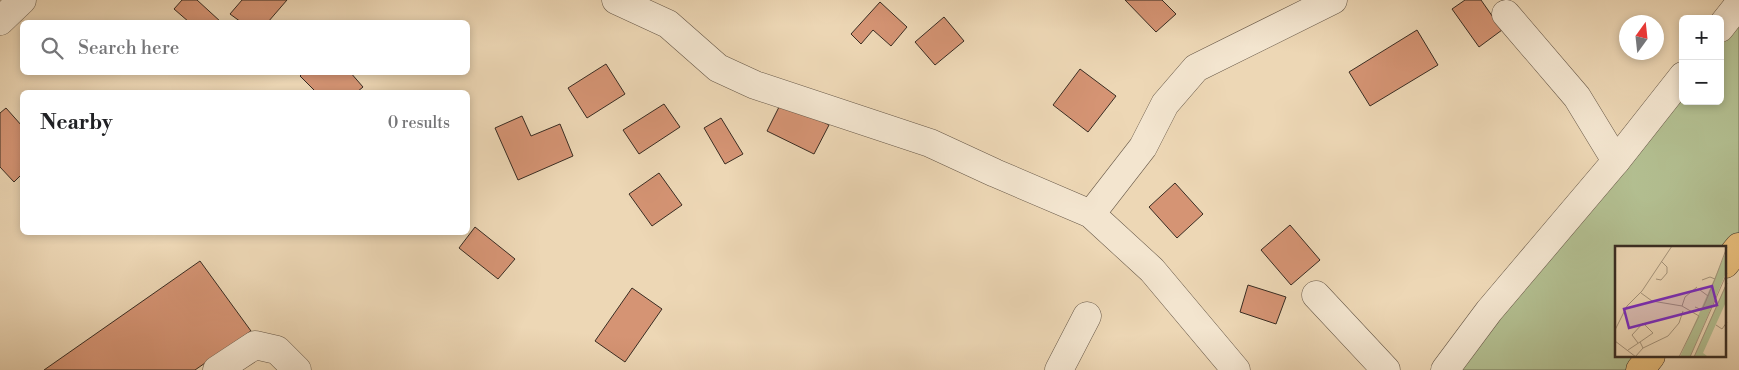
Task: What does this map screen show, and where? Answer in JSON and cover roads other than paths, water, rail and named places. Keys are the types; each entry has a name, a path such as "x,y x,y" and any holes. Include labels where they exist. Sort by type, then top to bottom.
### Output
{"highway":[{"path":"1726,263 1739,247"},
{"path":"1640,370 1649,358"}],"street":[{"path":"0,21 22,0"},
{"path":"616,0 668,24 718,68 755,85 930,143 1091,214 1152,270 1236,370"},
{"path":"1091,214 1143,146 1165,104 1196,68 1333,0"},
{"path":"1724,23 1739,4"},
{"path":"1506,14 1576,97 1616,161"},
{"path":"1445,370 1489,311 1616,161 1679,81"},
{"path":"1316,296 1386,370"},
{"path":"1059,370 1088,316"},
{"path":"216,370 255,345 277,350 297,370"}]}
